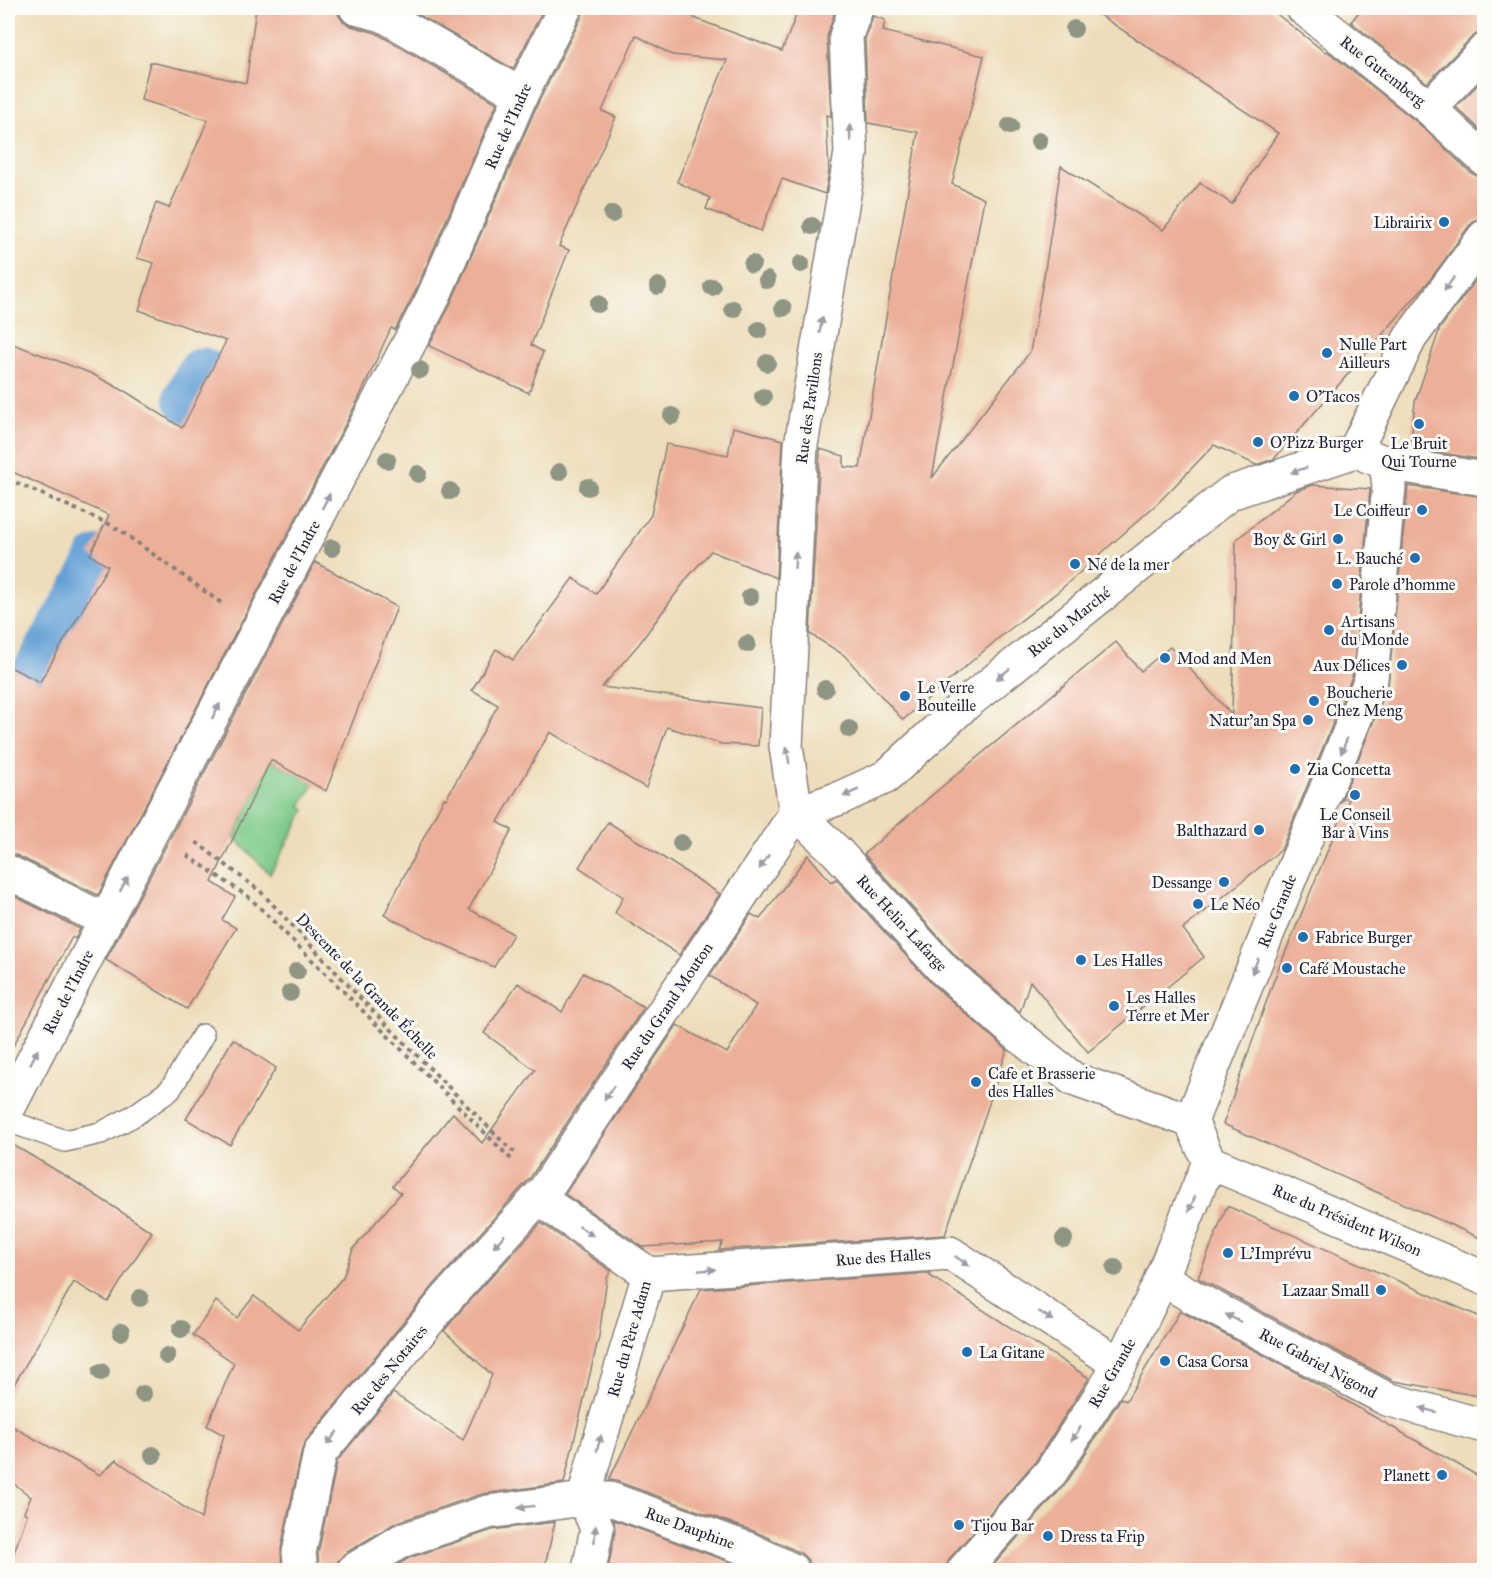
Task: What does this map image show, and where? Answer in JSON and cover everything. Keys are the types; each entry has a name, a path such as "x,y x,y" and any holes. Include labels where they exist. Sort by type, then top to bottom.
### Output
{"street":[{"path":"356,8 383,15 521,95"},
{"name":"Rue de l'Indre","path":"8,1108 432,300 521,95 565,8"},
{"name":"Rue des Pavillons","path":"796,813 786,746 801,445 851,153 846,36 856,8"},
{"name":"Rue Gutemberg","path":"1303,8 1429,108 1485,51"},
{"path":"1429,108 1485,159"},
{"path":"1485,237 1410,338 1355,452 1386,463 1485,479"},
{"name":"Rue du Marché","path":"796,813 840,798 886,777 964,705 1230,493 1355,452"},
{"name":"Rue Grande","path":"1191,1121 1371,680 1389,486 1386,463"},
{"name":"Rue Helin-Lafarge","path":"796,813 837,852 943,969 1072,1079 1191,1121"},
{"name":"Rue du Grand Mouton","path":"544,1189 796,813"},
{"path":"8,872 105,920"},
{"path":"1191,1121 1209,1162"},
{"name":"Rue Grande","path":"964,1570 1052,1472 1120,1365 1158,1285 1209,1162"},
{"name":"Rue du Président Wilson","path":"1209,1162 1485,1278"},
{"name":"Rue du Père Adam","path":"544,1189 649,1274 584,1499"},
{"name":"Rue des Notaires","path":"301,1570 299,1553 320,1453 448,1297 544,1189"},
{"name":"Rue des Halles","path":"649,1274 950,1253 1120,1365"},
{"name":"Rue Gabriel Nigond","path":"1158,1285 1192,1297 1387,1399 1485,1426"},
{"path":"584,1499 597,1528 589,1570"},
{"name":"Rue Dauphine","path":"354,1570 401,1541 488,1512 584,1499 610,1499 748,1550 792,1570"}],"lane":[{"path":"8,1121 65,1142 101,1133 135,1115 170,1090 203,1035"}],"path":[{"path":"8,478 109,524 259,629"},
{"path":"156,823 250,898 502,1152 544,1189"},
{"name":"Descente de la Grande Échelle","path":"156,823 261,892 364,1002 509,1148 544,1189"}],"green space":[{"path":"271,760 314,784 301,805 305,810 270,874 234,837"}],"building":[{"path":"256,8 338,8 338,14 343,22 376,33 497,103 415,292 395,330 391,328 359,398 98,895 8,853 8,666 40,682 108,566 90,555 109,515 8,470 8,342 90,373 128,393 182,428 226,341 139,310 154,263 137,258 156,203 169,208 208,120 141,100 150,62 246,83"},
{"path":"407,8 544,8 513,69"},
{"path":"584,8 699,8 694,18 782,51 799,8 836,8 827,37 831,116 826,115 829,171 825,194 782,179 761,231 706,209 710,198 677,182 727,60 672,55 636,35 602,111 616,117 559,246 569,250 531,345 543,352 529,393 429,346 449,307 538,103"},
{"path":"1089,8 1269,8 1417,122 1471,173 1485,177 1485,216 1469,226 1429,281 1274,459 1256,465 1214,445 1159,502 1060,590 1000,637 903,720 844,655 810,634 820,449 844,456 844,467 860,468 918,132 868,123 865,39 873,16 885,20 883,31 984,56 952,184 984,199 932,478 1030,352 1061,166 1163,230 1200,183 1232,204 1278,133"},
{"path":"1362,8 1485,8 1485,33 1478,33 1471,38 1427,83 1351,22"},
{"path":"1485,77 1485,134 1456,107"},
{"path":"1485,268 1485,460 1410,448 1415,402 1440,328"},
{"path":"733,427 783,440 776,578 711,551 688,577 639,644 602,687 761,708 758,746 721,744 667,727 646,788 550,732 498,822 512,830 469,909 513,934 494,967 384,915 444,798 446,799 498,705 472,690 496,649 513,660 573,578 596,594 651,515 666,444 728,455"},
{"path":"1313,485 1370,489 1353,674 1281,850 1183,929 1204,957 1088,1052 1030,981 1020,1012 956,956 864,854 1116,642 1141,671 1170,647 1232,715 1236,540 1296,491"},
{"path":"1408,486 1485,497 1485,1240 1223,1124 1274,980 1351,794 1341,801 1388,686"},
{"path":"315,562 397,607 326,791 271,760 212,882 235,897 222,920 236,928 187,1009 106,960"},
{"path":"608,822 720,894 679,955 615,913 623,897 579,867"},
{"path":"808,855 831,882 836,879 931,983 1007,1050 945,1235 719,1250 723,1242 643,1247 565,1194 677,1025 727,1053 756,1005 710,976 751,914 760,919"},
{"path":"8,893 80,929 75,939 72,937 8,1056"},
{"path":"583,973 644,1007 530,1178 434,1285 306,1441 302,1449 281,1549 282,1570 8,1570 27,1515 24,1512 31,1497 8,1479 8,1424 100,1475 116,1460 201,1519 224,1435 207,1426 234,1363 193,1335 216,1301 237,1318 254,1296 298,1330 343,1277 353,1249 401,1193 393,1186 453,1113 482,1143 535,1070 484,1033 518,983 562,1012"},
{"path":"233,1039 276,1068 230,1145 186,1119"},
{"path":"8,1142 71,1179 152,1232 108,1302 74,1282 8,1395"},
{"path":"1227,1206 1485,1319 1485,1397 1394,1381 1198,1278"},
{"path":"541,1223 611,1271 607,1278 599,1336 564,1483 482,1494 395,1523 344,1554 337,1562 335,1570 319,1570 318,1554 337,1461 393,1393 463,1440 492,1375 444,1331"},
{"path":"931,1273 930,1276 1089,1378 1036,1461 950,1558 946,1570 810,1570 808,1560 801,1553 756,1532 609,1480 701,1289"},
{"path":"1180,1311 1299,1374 1485,1480 1485,1570 989,1570 1067,1482 1121,1398 1126,1401"},
{"path":"614,1520 750,1570 608,1570 615,1532"},
{"path":"555,1522 544,1570 389,1570 409,1558 492,1530"}],"waterway":[{"path":"189,398 202,373"},
{"path":"14,713 100,561"}],"place":[{"name":"Librairix","path":"1444,222"},
{"name":"Nulle Part Ailleurs","path":"1327,353"},
{"name":"O'Tacos","path":"1294,396"},
{"name":"Le Bruit Qui Tourne","path":"1419,424"},
{"name":"O'Pizz Burger","path":"1258,442"},
{"name":"Le Coiffeur","path":"1422,510"},
{"name":"Boy & Girl","path":"1338,539"},
{"name":"L. Bauché","path":"1415,558"},
{"name":"Né de la mer","path":"1075,564"},
{"name":"Parole d'homme","path":"1337,584"},
{"name":"Artisans du Monde","path":"1329,630"},
{"name":"Mod and Men","path":"1165,658"},
{"name":"Aux Délices","path":"1402,665"},
{"name":"Le Verre Bouteille","path":"905,696"},
{"name":"Boucherie Chez Meng","path":"1314,701"},
{"name":"Natur'an Spa","path":"1308,720"},
{"name":"Zia Concetta","path":"1295,769"},
{"name":"Le Conseil Bar à Vins","path":"1355,795"},
{"name":"Balthazard","path":"1259,830"},
{"name":"Dessange","path":"1224,882"},
{"name":"Le Néo","path":"1198,904"},
{"name":"Fabrice Burger","path":"1303,937"},
{"name":"Les Halles","path":"1081,960"},
{"name":"Café Moustache","path":"1287,968"},
{"name":"Les Halles Terre et Mer","path":"1114,1006"},
{"name":"Cafe et Brasserie des Halles","path":"976,1082"},
{"name":"L'Imprévu","path":"1228,1253"},
{"name":"Lazaar Small","path":"1381,1290"},
{"name":"La Gitane","path":"967,1352"},
{"name":"Casa Corsa","path":"1165,1361"},
{"name":"Planett","path":"1442,1475"},
{"name":"Tijou Bar","path":"959,1525"},
{"name":"Dress ta Frip","path":"1048,1536"}]}
